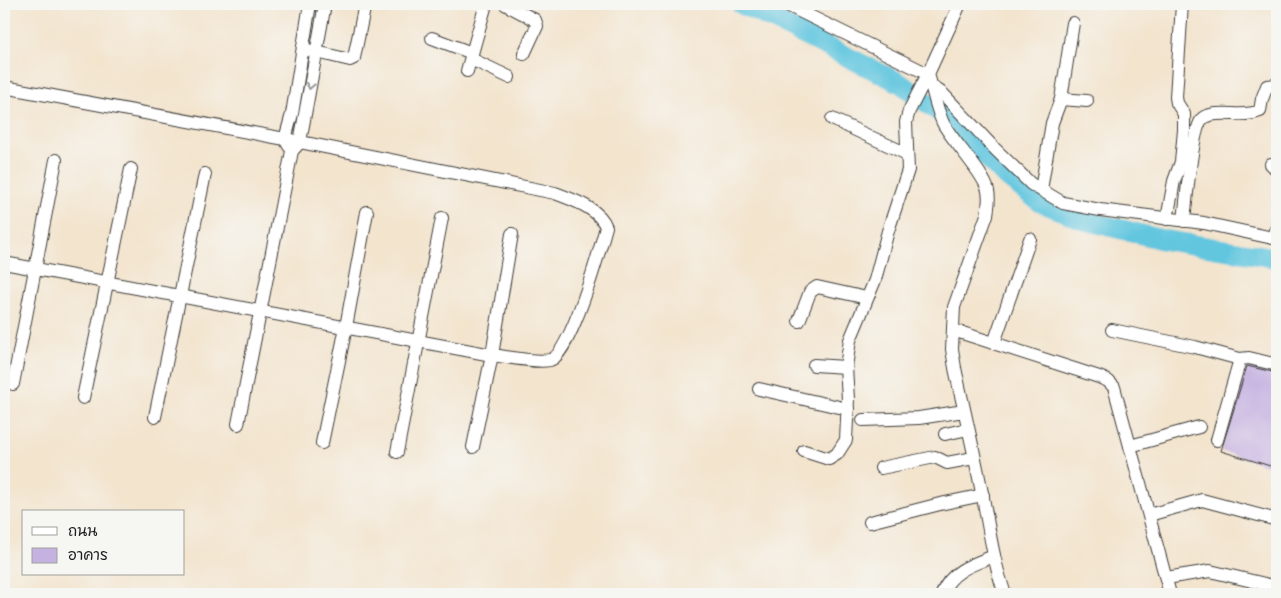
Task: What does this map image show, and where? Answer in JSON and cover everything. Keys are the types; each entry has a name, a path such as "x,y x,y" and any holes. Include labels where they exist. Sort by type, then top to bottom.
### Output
{"street":[{"path":"285,139 292,114 310,4"},
{"path":"238,424 325,4"},
{"path":"303,49 350,60 354,58 365,4"},
{"path":"470,61 486,4"},
{"path":"505,4 537,23 524,54"},
{"path":"785,4 943,94 1031,184 1063,203 1100,210 1276,234"},
{"path":"804,451 826,459 832,458 846,440 848,410 846,368 850,340 875,280 888,231 908,170 906,122 914,101 929,86 960,4"},
{"path":"1167,219 1174,181 1181,162 1184,130 1184,114 1177,103 1176,97 1182,4"},
{"path":"1041,190 1052,123 1061,99 1073,23"},
{"path":"432,38 470,61 509,76"},
{"path":"929,86 942,120 981,177 988,189 990,202 954,308 954,359 998,575 1005,594"},
{"path":"1184,221 1190,168 1199,125 1203,118 1210,115 1231,113 1250,115 1260,111 1267,86 1277,86"},
{"path":"4,88 285,139 296,146 555,193 589,208 600,216 606,228 580,310 566,343 556,357 551,360 492,355 4,263"},
{"path":"1061,99 1087,101"},
{"path":"832,119 907,154"},
{"path":"13,384 56,160"},
{"path":"83,398 131,169"},
{"path":"154,416 205,174"},
{"path":"322,443 367,212"},
{"path":"397,452 442,218"},
{"path":"473,448 492,355 512,234"},
{"path":"994,343 1030,239"},
{"path":"799,321 810,292 817,287 867,298"},
{"path":"953,330 1099,377 1108,381 1114,387 1170,594"},
{"path":"1112,330 1195,346 1240,359 1249,358 1277,365"},
{"path":"1217,440 1240,359"},
{"path":"814,364 846,368"},
{"path":"759,389 848,410"},
{"path":"863,420 918,418 964,411"},
{"path":"1130,446 1199,427"},
{"path":"945,434 968,429"},
{"path":"881,468 935,457 947,463 974,458"},
{"path":"870,522 940,504 982,496"},
{"path":"1149,514 1202,500 1277,520"},
{"path":"942,594 945,584 958,572 970,565 994,556"},
{"path":"1166,578 1210,571 1277,587"}],"building":[{"path":"1247,366 1277,373 1277,468 1221,451"}],"waterway":[{"path":"741,4 900,83 954,123 1004,175 1040,202 1084,220 1164,240 1277,258"}]}
